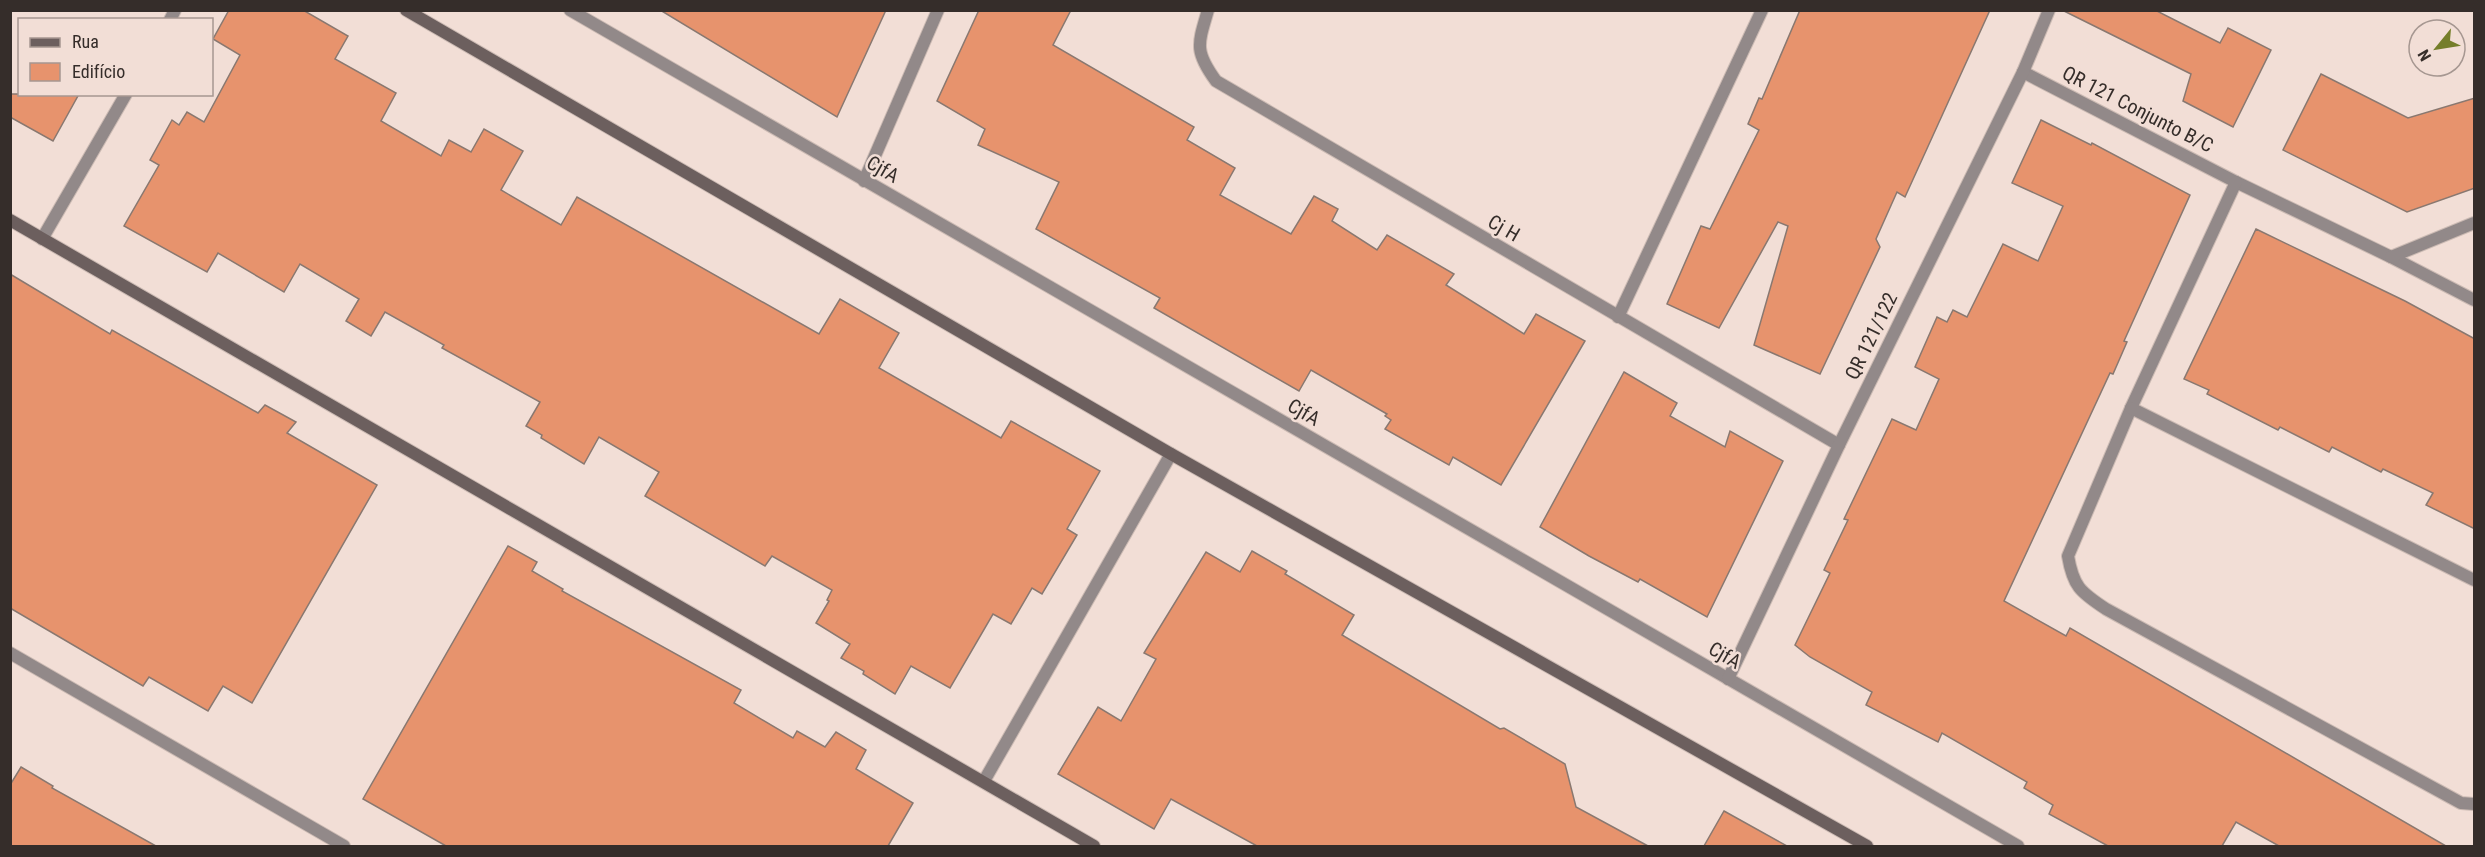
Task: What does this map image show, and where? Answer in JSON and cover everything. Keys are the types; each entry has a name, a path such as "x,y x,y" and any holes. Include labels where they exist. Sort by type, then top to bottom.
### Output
{"street":[{"path":"406,10 1171,454 1867,846"},
{"name":"CjfA","path":"570,10 2018,846"},
{"path":"864,181 938,10"},
{"name":"Cj H","path":"1208,10 1198,43 1203,64 1216,81 1839,446"},
{"path":"1618,317 1762,10"},
{"name":"QR 121/122","path":"1728,679 1839,446 2023,72 2049,10"},
{"name":"QR 121 Conjunto B/C","path":"2023,72 2236,182 2475,300"},
{"path":"42,239 125,96"},
{"path":"2236,182 2131,408 2068,556 2071,578 2086,596 2106,609 2461,803 2475,804"},
{"path":"10,220 1094,846"},
{"path":"2391,257 2475,223"},
{"path":"2131,408 2475,580"},
{"path":"984,781 1171,454"},
{"path":"10,653 344,846"}],"building":[{"path":"229,10 303,10 348,36 335,59 396,93 381,121 441,156 449,140 471,152 484,129 523,151 501,190 561,225 577,197 819,334 840,299 899,333 879,368 1001,438 1011,421 1100,471 1067,529 1077,535 1042,594 1032,588 1011,624 993,614 950,688 911,666 895,694 863,674 864,671 841,658 850,644 816,623 829,601 827,600 832,590 772,556 765,566 645,496 659,472 599,437 584,464 541,438 542,435 526,426 540,402 442,348 444,345 385,312 371,336 346,321 359,299 300,264 284,292 218,253 207,272 124,226 159,165 150,160 172,120 179,125 187,112 204,122 240,55 213,39"},
{"path":"660,10 886,10 837,117"},
{"path":"979,10 1071,10 1053,45 1194,127 1187,140 1235,168 1220,195 1291,234 1314,196 1338,209 1332,221 1377,250 1387,235 1454,274 1446,285 1524,334 1536,314 1585,341 1501,485 1453,457 1449,465 1385,429 1391,420 1385,416 1387,414 1311,370 1299,391 1154,308 1160,298 1036,229 1059,182 978,145 985,129 937,101"},
{"path":"1800,10 1990,10 1905,197 1897,192 1876,239 1880,247 1820,374 1754,345 1788,226 1778,222 1719,328 1667,304 1701,226 1710,229 1759,130 1748,124 1759,98 1762,99"},
{"path":"2062,10 2155,10 2220,43 2228,28 2271,50 2233,127 2183,101 2191,74"},
{"path":"2321,74 2408,118 2475,98 2475,188 2407,212 2283,150"},
{"path":"10,94 78,96 53,141 10,117"},
{"path":"2041,120 2091,145 2092,143 2190,195 2124,341 2127,342 2113,374 2110,373 2004,601 2066,636 2070,628 2446,846 2279,846 2236,822 2222,846 2108,846 2049,814 2053,805 2024,788 2027,782 1942,733 1938,742 1866,705 1872,692 1810,657 1795,645 1830,573 1824,570 1848,520 1844,519 1892,419 1916,430 1939,379 1915,367 1937,317 1947,322 1953,310 1967,317 2003,244 2038,261 2063,206 2012,183"},
{"path":"2256,229 2405,301 2475,339 2475,529 2426,505 2433,493 2383,469 2381,472 2332,447 2329,452 2280,427 2278,430 2207,394 2209,390 2184,379"},
{"path":"10,274 110,334 112,330 258,413 265,405 296,422 287,433 377,485 252,703 223,686 208,711 149,677 143,686 10,608"},
{"path":"1624,372 1677,403 1670,416 1725,447 1730,431 1783,461 1707,617 1640,579 1638,582 1589,556 1540,527"},
{"path":"508,546 537,562 532,571 563,589 562,591 741,690 734,703 793,738 797,731 825,747 836,732 866,750 856,769 913,803 888,846 446,846 363,799"},
{"path":"1252,551 1287,571 1285,574 1354,615 1342,635 1500,729 1504,728 1565,764 1576,807 1648,846 1257,846 1171,799 1154,829 1058,774 1098,707 1121,721 1156,659 1144,653 1206,552 1240,572"},
{"path":"21,767 53,786 52,788 156,846 10,846 10,785"},
{"path":"1724,811 1787,846 1704,846"}]}
